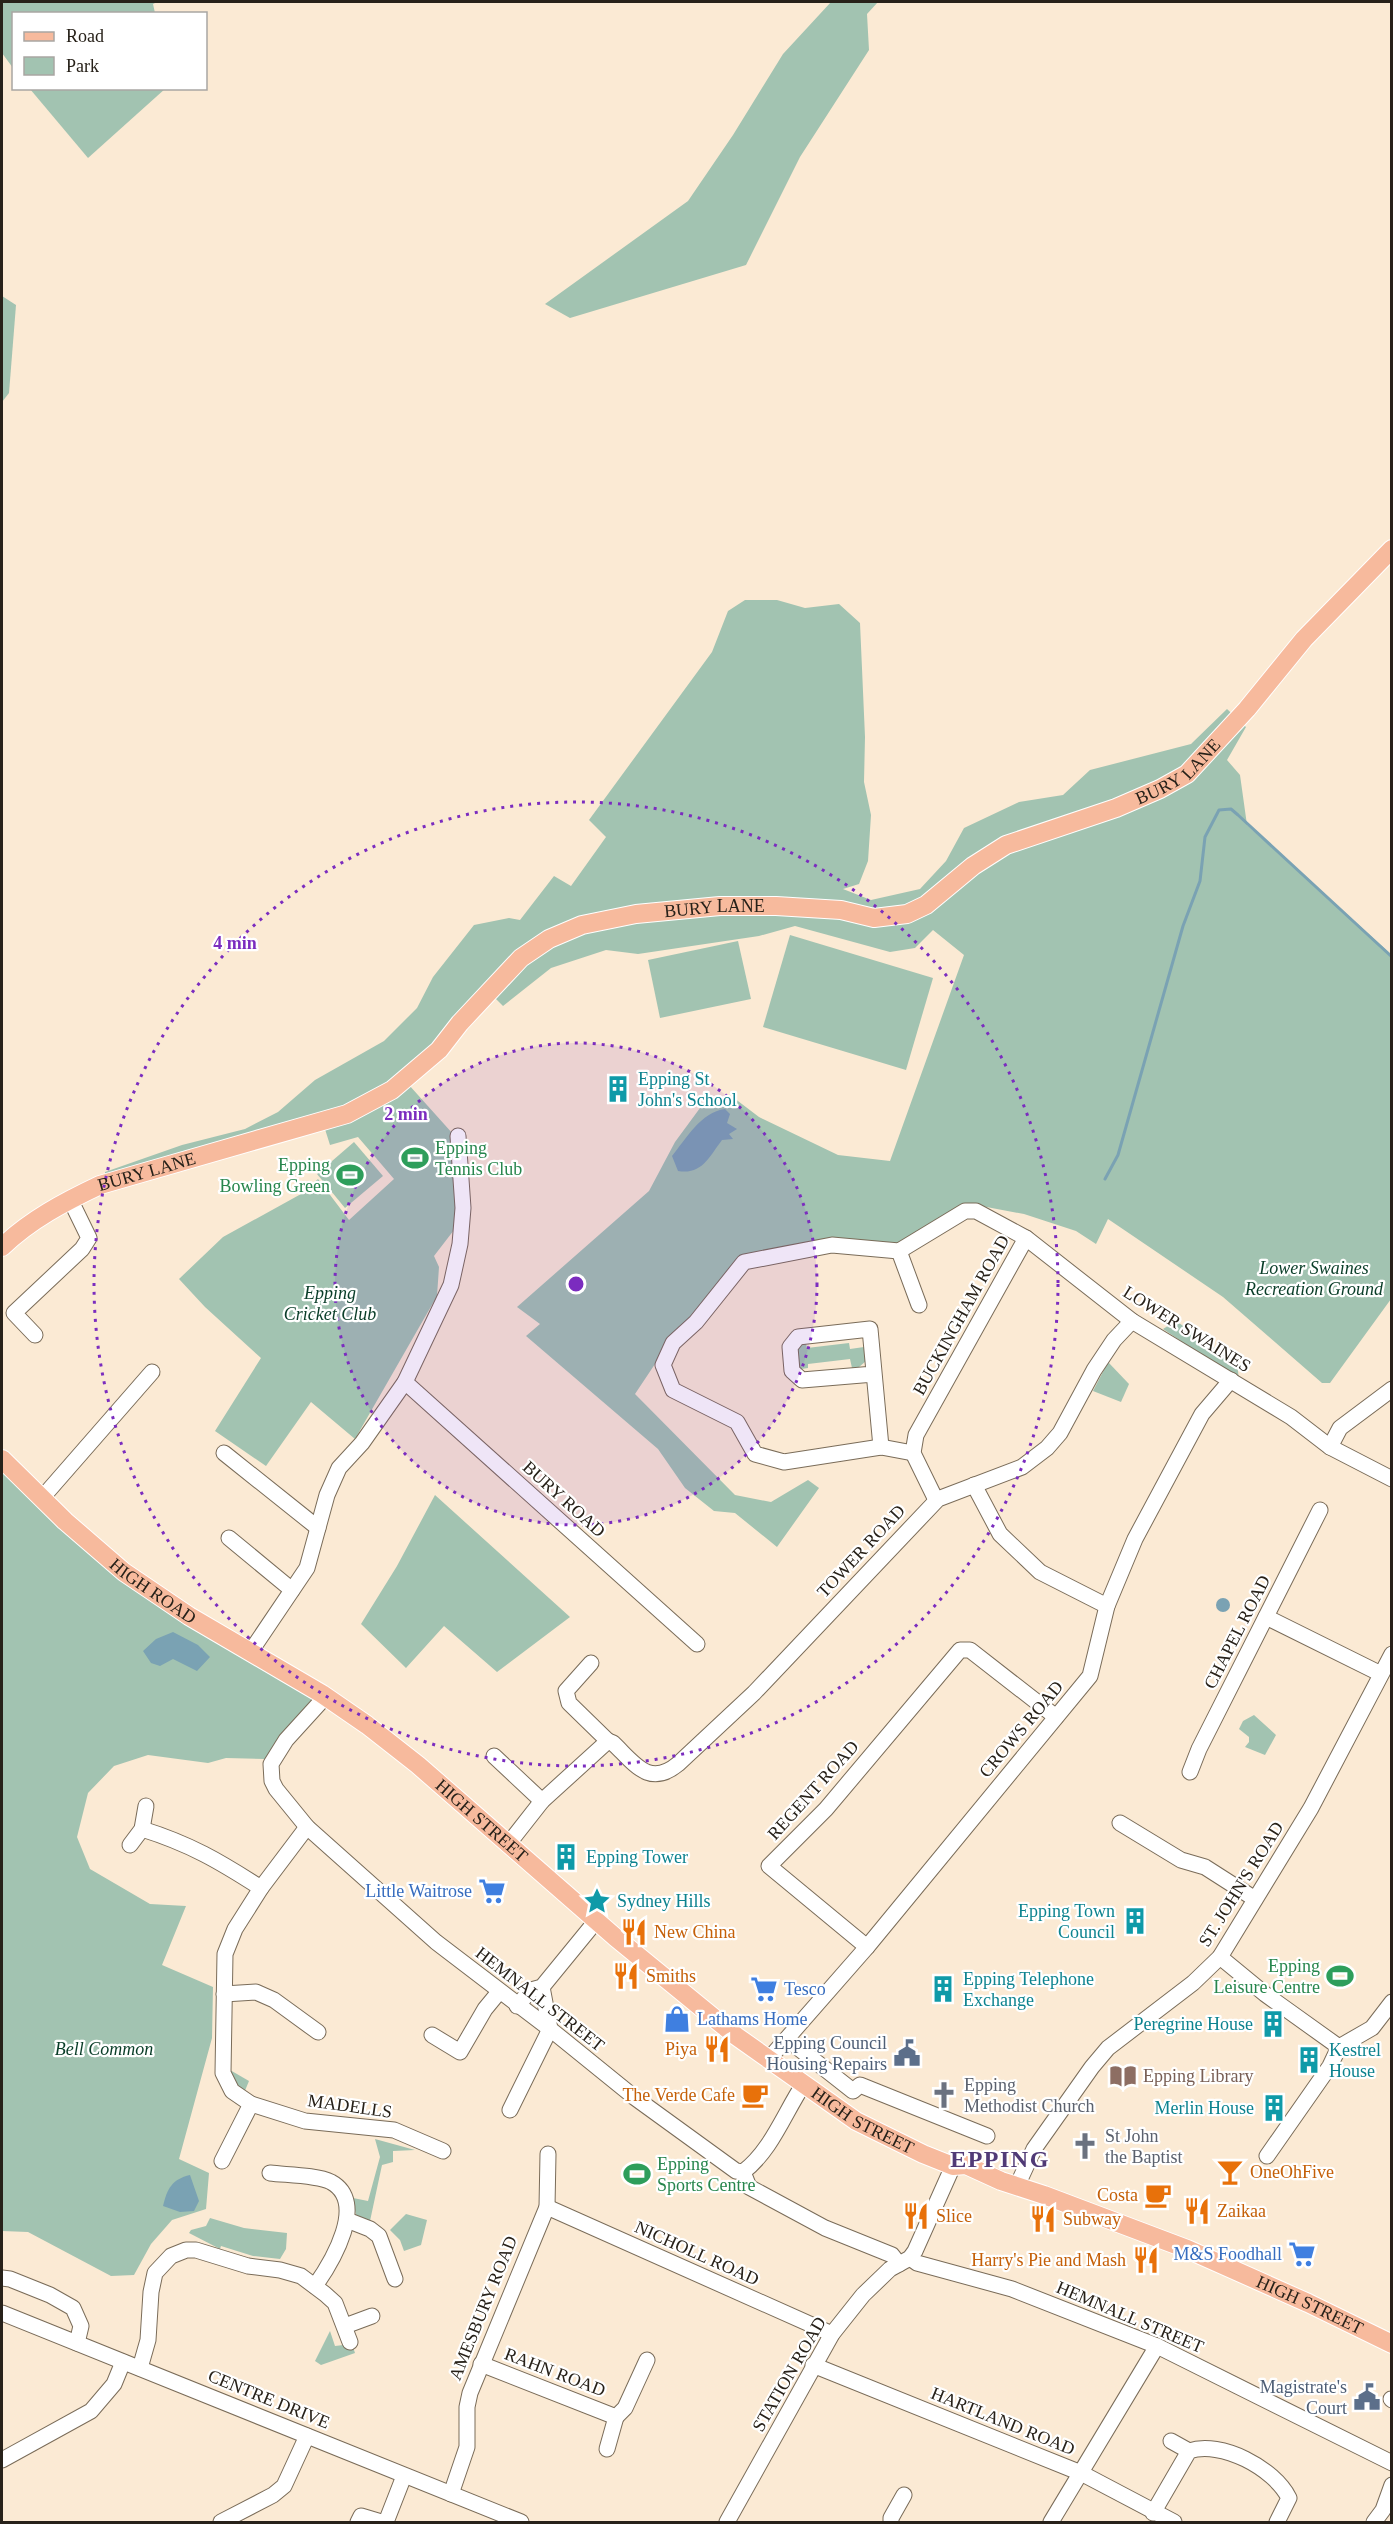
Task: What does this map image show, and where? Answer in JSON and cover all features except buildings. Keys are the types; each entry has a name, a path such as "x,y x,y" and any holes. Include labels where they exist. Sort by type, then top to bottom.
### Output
{"main road":[{"name":"BURY LANE","path":"2,1247 23,1228 70,1199 117,1179 347,1114 392,1090 439,1050 460,1023 521,958 549,939 582,925 636,914 720,906 776,906 841,910 874,918 907,914 926,905 973,866 1006,845 1116,808 1160,789 1187,774 1247,709 1304,639 1392,549"},
{"name":"HIGH ROAD","path":"2,1459 124,1572 189,1617 326,1696"},
{"name":"HIGH STREET","path":"326,1696 418,1765 596,1921 768,2060 856,2121 953,2166 966,2165 1001,2181 1194,2252 1391,2343"}],"street":[{"path":"251,1651 307,1568 327,1495 339,1468 362,1443 405,1382 451,1285 460,1244 462,1181 458,1136"},
{"path":"35,1335 14,1313 82,1250 89,1238 70,1199"},
{"name":"BUCKINGHAM ROAD","path":"899,1251 965,1211 976,1211 1026,1238 916,1435 913,1453"},
{"name":"LOWER SWAINES","path":"1026,1238 1132,1321 1291,1417 1330,1447 1392,1479"},
{"path":"919,1305 899,1251 832,1245 744,1262 696,1322 672,1343 663,1365 673,1390 737,1422 755,1454 784,1462 881,1447 913,1453 936,1500"},
{"name":"TOWER ROAD","path":"591,1663 566,1691 569,1703 642,1771 654,1775 668,1773 754,1693 936,1500 1022,1467 1053,1441 1060,1434 1107,1350 1132,1321"},
{"path":"874,1374 802,1380 792,1371 790,1347 798,1337 870,1329 881,1447"},
{"path":"42,1498 152,1372"},
{"name":"CROWS ROAD","path":"768,2060 814,2004 867,1947 1090,1676 1107,1606 1135,1539 1202,1414 1231,1380"},
{"name":"BURY ROAD","path":"405,1382 698,1644"},
{"path":"1330,1447 1340,1428 1392,1389"},
{"path":"224,1453 318,1527"},
{"path":"974,1485 1000,1534 1040,1572 1107,1606"},
{"name":"CHAPEL ROAD","path":"1190,1772 1199,1749 1320,1510"},
{"path":"229,1538 292,1590"},
{"path":"1266,1617 1381,1674"},
{"name":"REGENT ROAD","path":"867,1947 769,1866 826,1809 960,1650 970,1650 1056,1717"},
{"name":"ST. JOHN'S ROAD","path":"1017,2186 1034,2149 1108,2048 1193,1983 1220,1957 1311,1808 1392,1654"},
{"name":"HEMNALL STREET","path":"326,1696 286,1740 271,1764 272,1781 276,1789 307,1827 436,1942 634,2097 736,2171 742,2172 749,2187 825,2228 904,2261 1012,2289 1157,2346 1392,2463"},
{"path":"509,1843 542,1801 608,1741"},
{"path":"494,1756 542,1801"},
{"path":"130,1845 142,1829 146,1806"},
{"path":"1120,1823 1181,1860 1205,1867 1256,1899"},
{"name":"MADELLS","path":"307,1827 261,1887 236,1929 225,1954 223,2073 232,2091 251,2104 305,2121 394,2130 443,2151"},
{"path":"142,1829 178,1840 209,1855 261,1887"},
{"path":"518,2006 531,1990 542,1987 596,1921"},
{"path":"1220,1957 1265,1994 1339,2047"},
{"path":"510,2110 550,2029 542,1987"},
{"path":"224,1994 256,1992 274,2000 318,2032"},
{"path":"432,2035 460,2052 485,2009 500,1992"},
{"path":"1267,2156 1330,2066 1339,2047 1372,2028 1392,2002"},
{"path":"787,2039 853,2091 860,2085 987,2136"},
{"path":"742,2172 751,2166 775,2135 803,2085"},
{"path":"222,2161 251,2104"},
{"path":"547,2207 548,2154"},
{"name":"STATION ROAD","path":"727,2523 832,2334 863,2295 904,2261 923,2236 953,2166"},
{"path":"270,2174 332,2183 347,2201 347,2220 334,2256 315,2286"},
{"name":"NICHOLL ROAD","path":"547,2207 832,2334"},
{"name":"AMESBURY ROAD","path":"451,2494 467,2447 467,2407 480,2364 547,2207"},
{"path":"347,2220 370,2229 379,2236 395,2279"},
{"path":"140,2368 148,2340 153,2279 164,2261 178,2252 196,2250 255,2267 280,2270 301,2276 334,2303 350,2342"},
{"path":"2,2278 50,2295 73,2308 81,2326 77,2343"},
{"name":"CENTRE DRIVE","path":"2,2313 521,2523"},
{"path":"345,2326 372,2316"},
{"path":"1051,2523 1157,2346"},
{"name":"RAHN ROAD","path":"607,2449 616,2417 625,2408 647,2360"},
{"path":"2,2460 91,2411 114,2384 123,2362"},
{"name":"RAHN ROAD","path":"480,2364 616,2417"},
{"name":"HARTLAND ROAD","path":"813,2365 1081,2473 1174,2523"},
{"path":"221,2523 273,2495 284,2486 307,2436"},
{"path":"1171,2441 1189,2451"},
{"path":"1153,2513 1189,2451 1201,2447 1237,2453 1283,2485 1289,2498 1277,2523"},
{"path":"386,2523 404,2476"},
{"path":"1374,2523 1383,2510 1392,2485"},
{"path":"891,2523 891,2518 904,2495"},
{"path":"358,2523 361,2516 381,2523"}],"green space":[{"path":"2,2 157,2 153,4 155,12 12,12 12,67 2,53"},
{"path":"831,2 878,2 867,14 869,50 800,157 746,265 570,318 545,304 688,201 733,135 783,54"},
{"path":"31,90 164,90 88,158"},
{"path":"2,296 16,305 9,393 2,402"},
{"path":"745,600 777,600 805,608 839,604 860,623 865,737 864,782 871,815 868,861 859,884 843,889 871,900 920,889 946,861 964,828 1019,802 1063,795 1090,770 1191,744 1227,709 1246,727 1227,760 1240,775 1247,825 1391,954 1391,1299 1330,1383 1322,1383 1223,1297 1108,1219 1096,1244 1076,1231 1024,1214 976,1205 897,1248 739,1257 661,1355 635,1394 735,1495 771,1502 808,1480 819,1488 777,1547 735,1513 714,1511 685,1488 658,1449 526,1336 540,1324 517,1307 649,1191 675,1142 700,1108 734,1098 759,1117 838,1155 890,1161 964,955 933,930 915,948 890,952 795,926 759,936 638,954 606,950 551,968 503,1006 487,990 409,1085 453,1134 457,1207 454,1230 434,1256 439,1267 437,1296 355,1439 311,1402 266,1466 215,1431 261,1358 205,1307 179,1279 223,1237 301,1194 318,1179 349,1220 394,1179 358,1137 330,1145 324,1126 105,1177 105,1172 182,1145 245,1129 278,1112 315,1080 384,1041 417,1008 433,977 474,925 509,918 520,920 554,876 571,886 606,837 589,820 712,652 728,611"},
{"path":"790,935 933,978 906,1070 763,1027"},
{"path":"738,941 751,999 660,1018 648,960"},
{"name":"Epping Bowling Green","path":"354,1142 383,1176 345,1208 317,1174"},
{"path":"1176,1321 1237,1363 1239,1380 1163,1329"},
{"path":"799,1339 805,1339 807,1348 849,1343 850,1349 864,1347 866,1361 859,1367 852,1368 850,1359 808,1364 808,1368 795,1370"},
{"path":"1108,1362 1129,1384 1121,1402 1093,1391"},
{"name":"Bell Common","path":"2,1465 100,1561 318,1699 265,1759 226,1758 208,1763 148,1755 114,1766 88,1793 77,1837 90,1869 150,1904 186,1906 162,1965 213,1987 212,2038 179,2159 209,2173 206,2209 172,2220 151,2244 134,2275 111,2276 28,2232 2,2231"},
{"path":"435,1495 570,1617 497,1672 444,1626 406,1668 361,1624 397,1566"},
{"path":"1254,1715 1276,1735 1265,1755 1245,1747 1249,1742 1249,1737 1239,1729 1243,1721"},
{"path":"230,2070 249,2081 244,2093 239,2089"},
{"path":"375,2139 415,2150 393,2151 393,2162 382,2165 370,2221 356,2215 353,2198 368,2201 380,2157"},
{"path":"406,2214 427,2220 421,2245 404,2251 400,2240 390,2230"},
{"path":"210,2218 244,2228 287,2233 286,2249 280,2259 253,2256 221,2246 220,2249 189,2233 191,2230 206,2226"},
{"path":"330,2331 335,2346 352,2344 355,2353 321,2365 315,2361"}],"water":[{"path":"725,1109 730,1114 727,1123 737,1129 729,1134 733,1139 722,1140 699,1167 686,1172 678,1171 672,1156 701,1121 716,1111"},
{"path":"1220,1598 1226,1598 1230,1605 1226,1612 1220,1612 1216,1608 1216,1602"},
{"path":"173,1632 198,1645 210,1657 197,1671 173,1659 160,1666 151,1663 143,1651 156,1639"},
{"path":"190,2175 199,2201 194,2211 180,2212 163,2206 171,2186 179,2179"}],"waterway":[{"path":"1105,1179 1118,1155 1183,926 1200,881 1205,837 1219,810 1231,809 1392,957"}],"place":[{"name":"Epping St John's School","path":"618,1089"},
{"name":"Epping Tennis Club","path":"415,1158"},
{"name":"Epping Bowling Green","path":"350,1175"},
{"name":"Epping Tower","path":"566,1857"},
{"name":"Little Waitrose","path":"492,1891"},
{"name":"Sydney Hills","path":"597,1901"},
{"name":"Epping Town Council","path":"1135,1921"},
{"name":"New China","path":"634,1932"},
{"name":"Smiths","path":"626,1976"},
{"name":"Epping Leisure Centre","path":"1340,1976"},
{"name":"Tesco","path":"764,1989"},
{"name":"Epping Telephone Exchange","path":"943,1989"},
{"name":"Lathams Home","path":"677,2019"},
{"name":"Peregrine House","path":"1273,2024"},
{"name":"Piya","path":"717,2049"},
{"name":"Epping Council Housing Repairs","path":"907,2053"},
{"name":"Kestrel House","path":"1309,2060"},
{"name":"Epping Library","path":"1123,2076"},
{"name":"The Verde Cafe","path":"755,2095"},
{"name":"Epping Methodist Church","path":"944,2095"},
{"name":"Merlin House","path":"1274,2108"},
{"name":"St John the Baptist","path":"1085,2146"},
{"name":"OneOhFive","path":"1230,2172"},
{"name":"Epping Sports Centre","path":"637,2174"},
{"name":"Costa","path":"1158,2195"},
{"name":"Zaikaa","path":"1197,2211"},
{"name":"Slice","path":"916,2216"},
{"name":"Subway","path":"1043,2219"},
{"name":"M&S Foodhall","path":"1302,2254"},
{"name":"Harry's Pie and Mash","path":"1146,2260"},
{"name":"Magistrate's Court","path":"1367,2397"}],"district":[{"name":"EPPING","path":"1000,2159"}],"park label":[{"name":"Lower Swaines Recreation Ground","path":"1314,1278"},
{"name":"Epping Cricket Club","path":"330,1303"}]}
